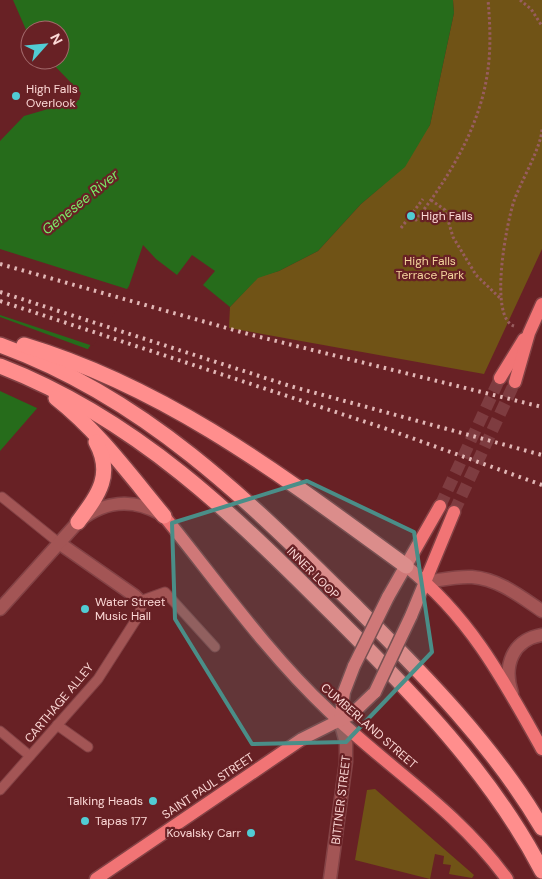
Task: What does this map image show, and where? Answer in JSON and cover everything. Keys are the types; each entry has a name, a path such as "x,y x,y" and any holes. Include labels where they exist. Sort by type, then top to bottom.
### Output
{"highway":[{"path":"0,339 41,350 81,372 145,393 212,430 282,476 406,566"},
{"name":"INNER LOOP","path":"0,345 81,372 158,428 227,483 277,529 394,646 452,709 507,776 542,828"},
{"name":"INNER LOOP","path":"2,367 124,429 214,500 278,559 384,665 452,740 508,813 542,871"},
{"path":"54,393 83,422 164,516"},
{"path":"78,522 95,497 105,472 102,455 83,422"}],"main road":[{"path":"515,382 529,333 542,304"},
{"path":"500,378 529,333"},
{"path":"340,721 344,692 354,666 388,597 440,506"},
{"name":"SAINT PAUL STREET","path":"96,879 302,738 340,721 361,708 374,692 411,616 454,512"},
{"name":"CUMBERLAND STREET","path":"164,516 286,664 340,721 454,817 507,879"},
{"path":"406,566 426,582 469,628 512,695 542,749"}],"street":[{"path":"0,610 78,522 101,507 119,503 146,507 164,516"},
{"path":"59,543 140,601"},
{"path":"426,582 464,577 481,578 504,587 542,611"},
{"path":"512,695 507,672 510,659 520,644 542,635"},
{"name":"BITTNER STREET","path":"330,879 346,762 346,743 340,721"}],"lane":[{"path":"2,497 59,543"},
{"path":"140,601 165,592 215,647"},
{"name":"CARTHAGE ALLEY","path":"0,790 98,679 139,615 140,601"},
{"path":"57,725 88,747"},
{"path":"0,731 30,756"}],"path":[{"path":"410,216 416,220 431,200 460,155 476,116 488,70 488,0"},
{"path":"520,0 531,9 542,26"},
{"path":"514,326 510,325 503,315 501,265 513,203 542,134 542,129"},
{"path":"401,228 423,199"},
{"path":"431,200 445,210 453,237 476,275 501,300"}],"highlighted area":[{"path":"307,481 414,532 432,652 346,742 252,744 175,619 172,523"}],"green space":[{"name":"High Falls Terrace Park","path":"453,0 542,0 542,249 484,374 229,328 230,307 258,277 279,271 318,251 361,204 382,186 430,125 454,13"},
{"path":"375,789 474,875 472,878 449,874 451,865 443,864 444,856 435,854 430,879 355,860 367,790"}],"water":[{"name":"Genesee River","path":"13,0 453,0 454,13 430,125 405,167 361,204 318,251 279,271 258,278 230,307 203,285 215,271 192,255 177,275 156,259 143,245 129,286 86,352 0,451 0,141 24,116 79,100 81,93 59,70 70,70 70,20 22,20"}],"pier":[{"path":"0,249 130,290 93,346 0,315"},
{"path":"0,317 90,350 39,409 0,391"}],"tunnel":[{"path":"440,506 500,378"},
{"path":"454,512 515,382"}],"railway":[{"path":"0,264 248,334 542,407"},
{"path":"0,292 290,386 542,455"},
{"path":"0,301 384,428 542,485"}],"place":[{"name":"High Falls Overlook","path":"16,96"},
{"name":"High Falls","path":"411,216"},
{"name":"Water Street Music Hall","path":"85,609"},
{"name":"Talking Heads","path":"153,801"},
{"name":"Tapas 177","path":"85,821"},
{"name":"Kovalsky Carr","path":"251,833"}]}
